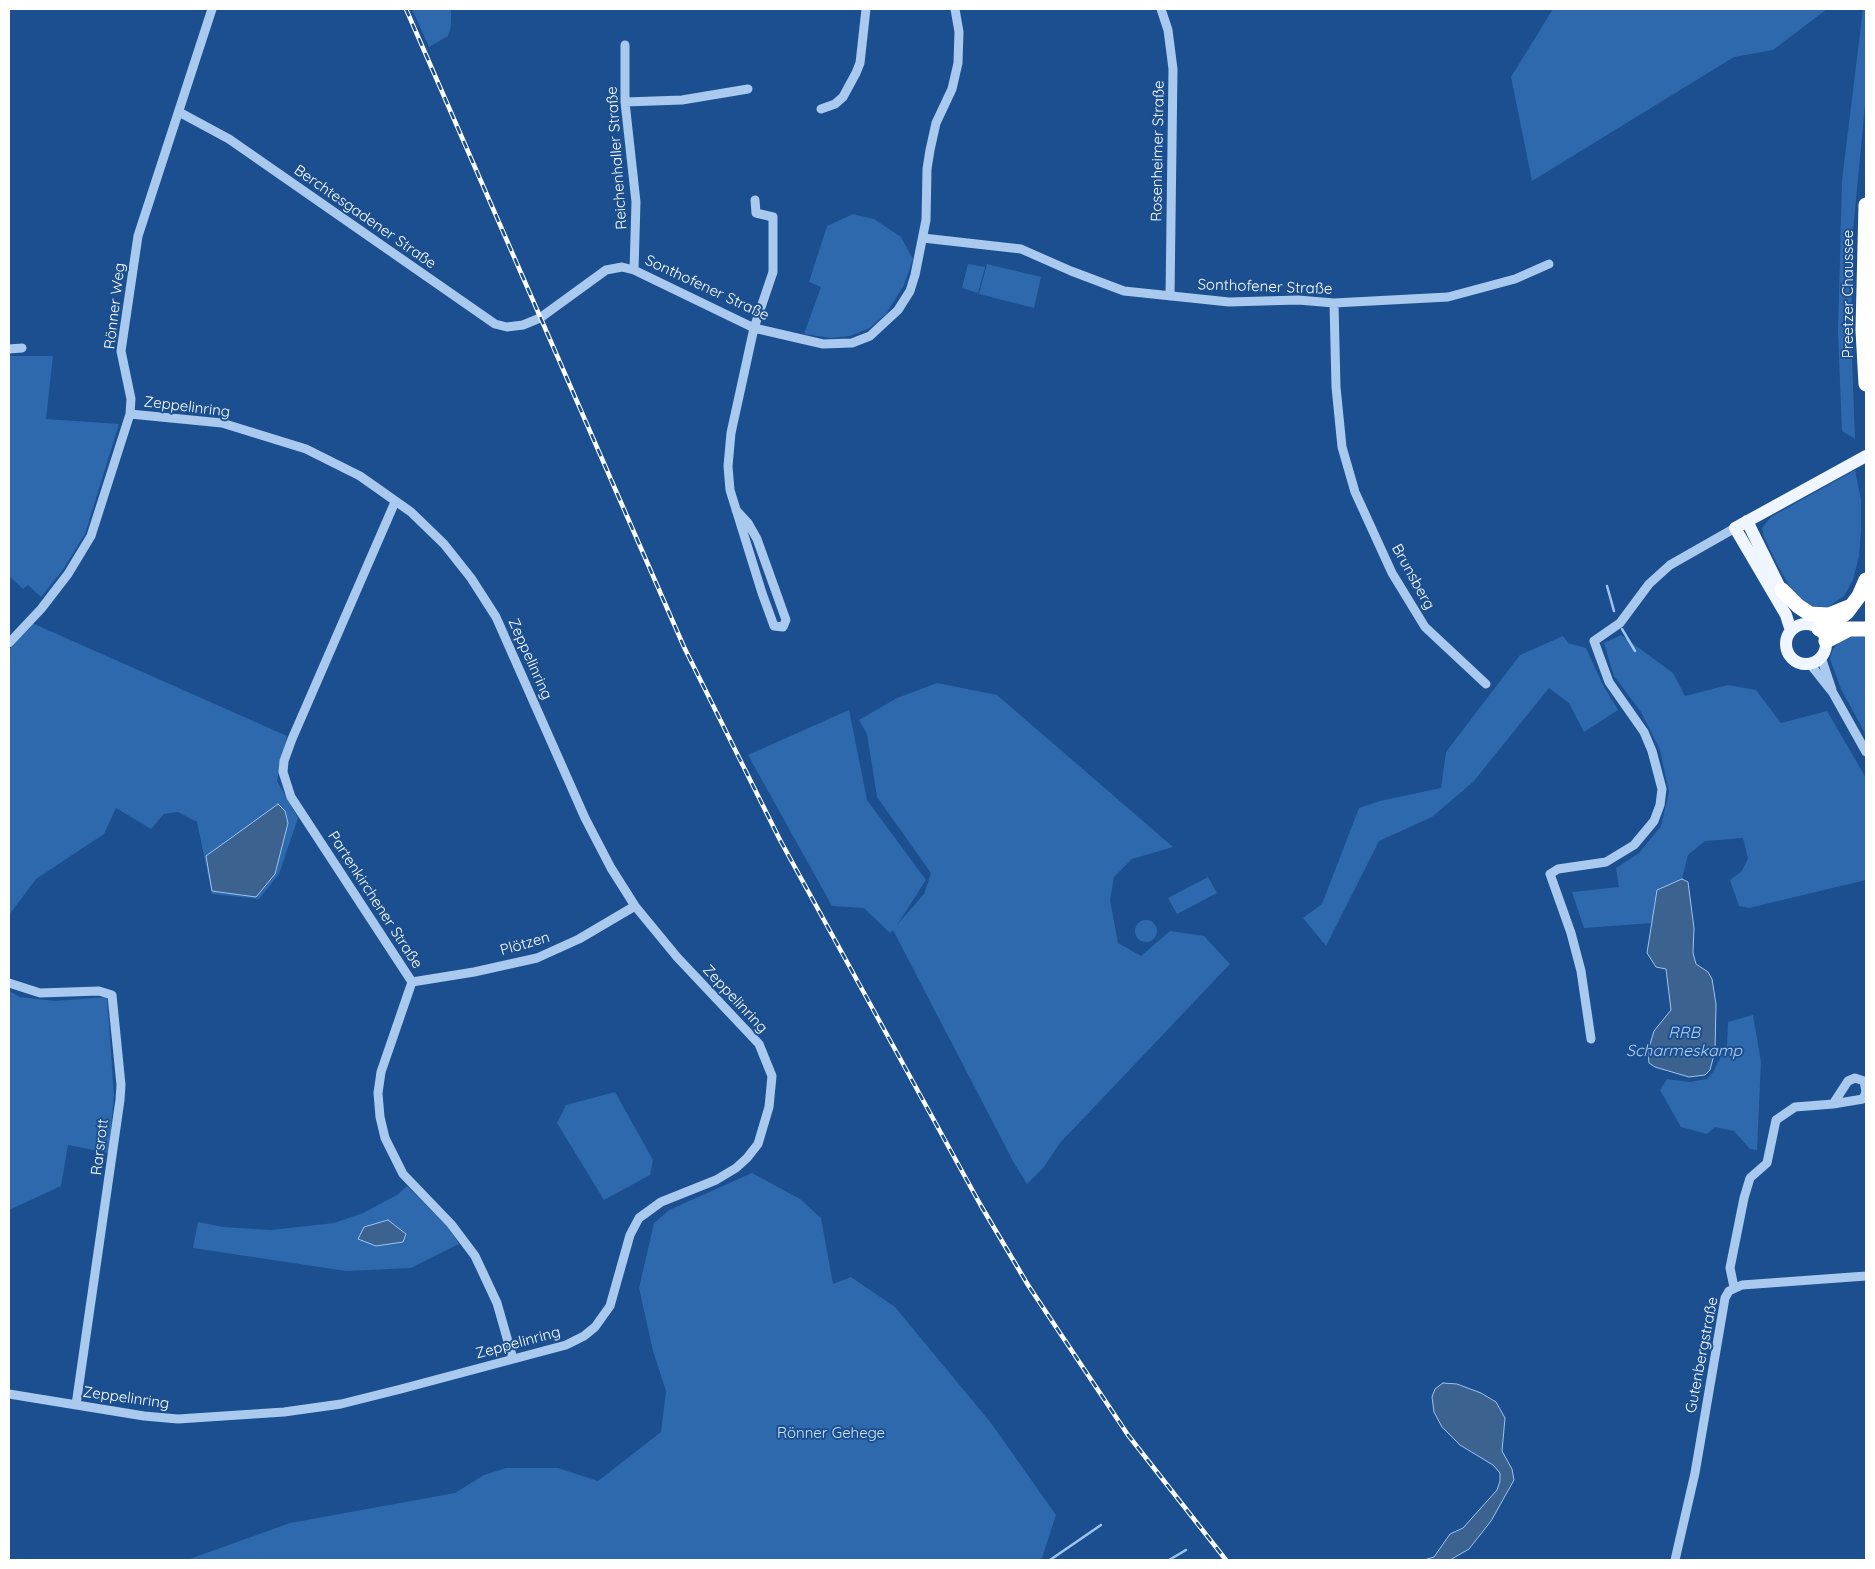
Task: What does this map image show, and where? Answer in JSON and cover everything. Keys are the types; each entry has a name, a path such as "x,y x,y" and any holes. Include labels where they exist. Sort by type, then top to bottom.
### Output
{"highway":[{"name":"Preetzer Chaussee","path":"1866,205 1863,330 1866,384"},
{"path":"1822,635 1859,596 1866,580"},
{"path":"1782,590 1798,606 1810,614 1829,615 1849,607"},
{"path":"1822,635 1849,629 1866,629"}],"main road":[{"path":"1791,631 1786,615 1735,528 1866,456"},
{"path":"1747,521 1792,611 1804,624 1822,635 1821,656 1810,664 1799,663 1789,655 1786,642 1791,631 1804,624"}],"street":[{"name":"Rönner Weg","path":"9,642 41,609 68,574 91,536 130,414 130,398 120,350 138,236 212,9"},
{"path":"821,109 835,104 843,97 856,73 860,63 866,9"},
{"path":"923,238 926,220 927,169 930,150 936,123 952,89 958,63 959,32 955,9"},
{"name":"Rosenheimer Straße","path":"1161,9 1168,30 1173,69 1170,296"},
{"name":"Reichenhaller Straße","path":"625,45 625,102 636,202 634,270"},
{"path":"625,102 682,100 748,89"},
{"name":"Berchtesgadener Straße","path":"179,112 229,139 495,324 508,327 523,325 540,318"},
{"path":"736,510 748,523 757,539 786,620 783,627 774,626 745,543 736,510 729,482 731,434 754,328 773,272 773,217 756,213 755,200"},
{"name":"Sonthofener Straße","path":"540,318 606,270 622,267 634,270 754,328 823,344 852,343 870,336 898,310 910,291 923,238 1021,249 1071,272 1124,291 1229,302 1298,300 1334,303 1448,298 1515,279 1549,264"},
{"name":"Brunsberg","path":"1334,303 1336,387 1342,447 1355,492 1392,573 1420,620 1486,684"},
{"path":"9,349 22,348"},
{"name":"Zeppelinring","path":"9,1394 144,1416 178,1419 284,1412 349,1402 566,1345 584,1336 595,1327 610,1306 630,1235 639,1218 661,1202 716,1180 736,1168 758,1144 767,1118 772,1076 759,1044 677,956 635,906 611,868 585,818 496,617 471,578 444,544 411,512 333,461 270,436 222,423 130,414"},
{"name":"Partenkirchener Straße","path":"395,502 292,739 284,761 283,772 292,797 412,982 381,1072 378,1093 380,1117 385,1138 403,1174 452,1224 475,1256 497,1303 513,1359"},
{"path":"1591,1039 1581,971 1571,933 1550,874 1558,869 1606,862 1634,845 1654,821 1660,805 1662,789 1655,760 1644,732 1609,682 1594,641 1620,623 1649,584 1670,565 1735,528"},
{"path":"1821,656 1833,693"},
{"path":"1810,664 1833,693 1866,752"},
{"name":"Plötzen","path":"412,982 474,972 537,958 579,939 635,906"},
{"name":"Rarsrott","path":"9,983 40,993 99,991 112,996 122,1085 76,1405"},
{"path":"1734,1287 1730,1268 1744,1198 1750,1178 1767,1163 1776,1120 1795,1108 1833,1104"},
{"name":"Gutenbergstraße","path":"1675,1560 1695,1472 1725,1298 1734,1287 1866,1276"}],"green space":[{"path":"412,9 451,9 451,26 448,36 429,47"},
{"path":"1553,9 1827,9 1773,50 1734,57 1532,181 1511,77"},
{"path":"1863,9 1866,9 1866,95 1853,231 1851,332 1855,439 1842,431 1838,332 1842,180"},
{"path":"853,214 874,219 901,237 913,259 904,285 886,314 868,329 850,336 831,338 804,334 821,287 809,282 827,226"},
{"path":"968,264 985,267 978,293 962,288"},
{"path":"987,264 1041,277 1034,308 979,294"},
{"path":"9,356 53,356 46,419 119,424 85,534 62,571 41,597 28,585 23,589 9,576"},
{"path":"1855,470 1861,500 1861,530 1859,556 1853,580 1844,596 1828,607 1806,606 1794,594 1778,566 1764,537 1762,528 1771,517"},
{"path":"32,623 287,736 277,781 298,818 279,874 259,899 212,894 197,822 178,812 164,814 151,829 116,808 104,834 36,879 9,915 9,650","holes":["288,823 282,840 206,856 236,835"]},
{"path":"1621,635 1673,673 1685,696 1728,685 1756,690 1781,723 1827,711 1866,778 1866,880 1749,908 1739,906 1730,880 1742,871 1748,858 1743,838 1705,841 1688,855 1682,879 1657,890 1652,923 1584,928 1572,892 1619,887 1616,868 1639,853 1661,826 1669,792 1660,750 1641,712 1614,676 1604,643"},
{"path":"1563,636 1568,643 1586,648 1603,685 1618,710 1584,732 1569,703 1549,688 1473,782 1432,817 1379,841 1326,946 1303,918 1322,904 1359,808 1380,801 1441,788 1446,752 1520,655"},
{"path":"1853,636 1866,637 1866,735 1841,689 1830,659 1833,649 1840,641"},
{"path":"937,683 997,695 1173,847 1132,859 1114,877 1110,900 1118,943 1141,956 1170,931 1204,936 1230,964 1059,1144 1044,1167 1027,1184 1014,1163 893,930 890,933 864,908 832,906 748,755 849,710 867,800 926,880 897,925 924,894 931,873 877,797 867,734 859,720 897,698"},
{"path":"1208,877 1217,893 1177,914 1168,898"},
{"path":"1146,920 1154,923 1157,931 1154,939 1146,942 1138,939 1135,931 1138,923"},
{"path":"9,991 20,997 55,1001 107,997 114,1095 109,1153 68,1145 61,1186 9,1210"},
{"path":"1753,1015 1761,1062 1757,1150 1750,1149 1734,1131 1715,1127 1707,1134 1681,1127 1660,1090 1667,1079 1690,1082 1707,1079 1713,1072 1727,1045 1728,1022"},
{"path":"615,1092 653,1160 650,1175 604,1200 557,1123 566,1105"},
{"name":"Rönner Gehege","path":"752,1173 800,1199 821,1218 833,1284 851,1277 895,1307 991,1423 1056,1515 1042,1558 1036,1560 187,1560 290,1523 455,1493 484,1475 506,1468 558,1468 598,1481 661,1432 666,1391 653,1351 639,1288 654,1223 669,1210"},
{"path":"407,1186 448,1227 459,1244 411,1268 346,1271 193,1248 198,1222 223,1227 271,1230 334,1223 363,1213 397,1195"}],"water":[{"path":"278,804 285,811 288,823 275,874 256,897 212,891 206,856"},
{"name":"RRB Scharmeskamp","path":"1682,879 1688,882 1694,928 1693,953 1696,964 1708,972 1712,979 1716,1004 1715,1051 1710,1070 1705,1075 1689,1077 1655,1067 1649,1063 1648,1051 1654,1031 1671,1010 1666,969 1656,967 1647,953 1657,890"},
{"path":"388,1220 406,1234 403,1242 376,1246 358,1239 364,1227"},
{"path":"1443,1383 1457,1384 1481,1393 1496,1402 1505,1418 1502,1451 1512,1469 1514,1480 1491,1521 1469,1549 1450,1560 1424,1560 1434,1557 1450,1534 1463,1528 1497,1490 1500,1481 1500,1473 1493,1465 1460,1445 1442,1427 1434,1412 1432,1397 1435,1389"}],"waterway":[{"path":"1607,586 1614,611"},
{"path":"1622,629 1635,651"},
{"path":"1050,1560 1101,1525"},
{"path":"1169,1560 1186,1550"}],"railway":[{"path":"406,9 684,647 780,840 980,1204 1028,1285 1128,1435 1226,1560"}]}
